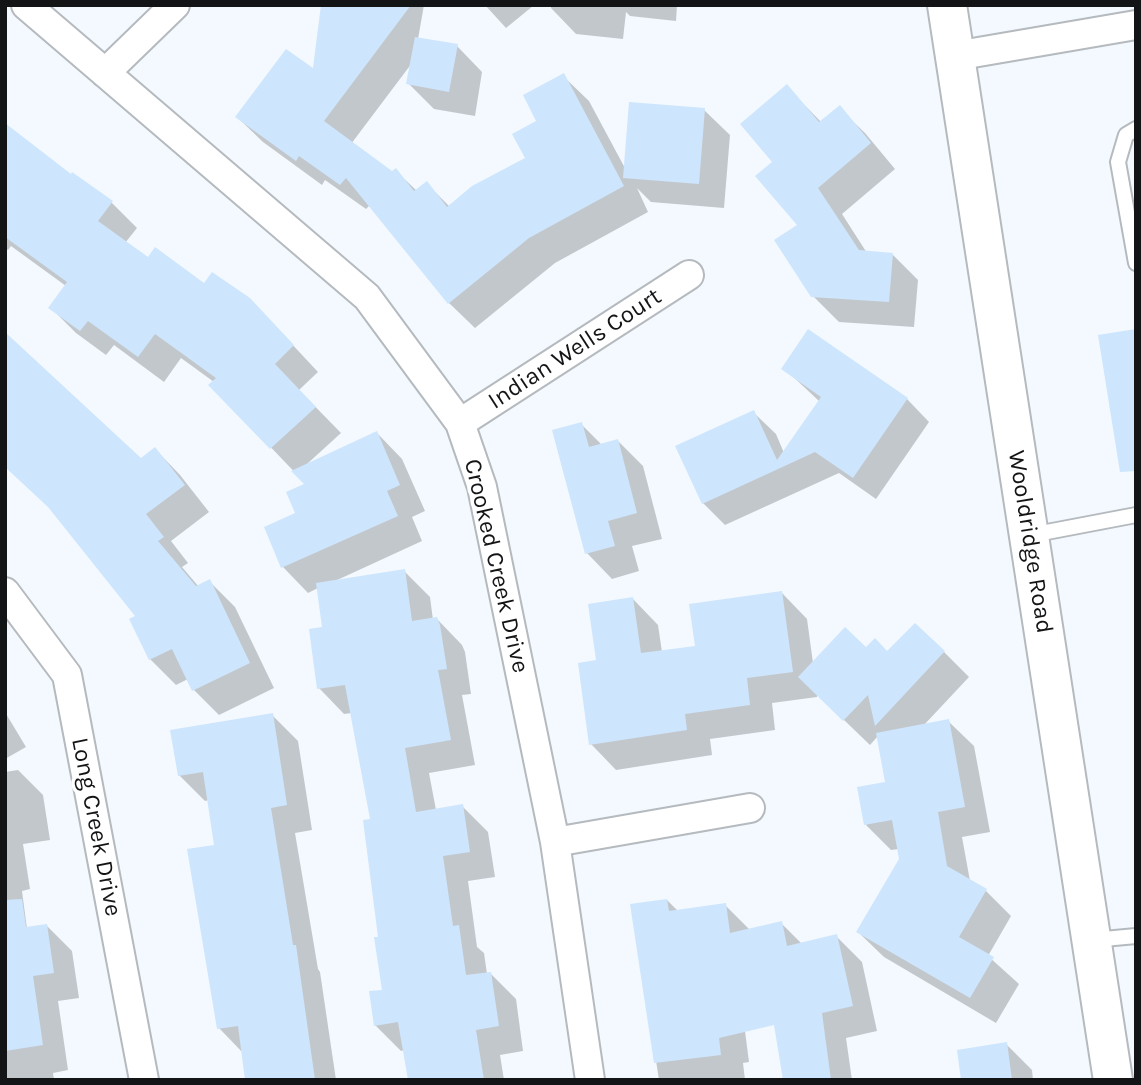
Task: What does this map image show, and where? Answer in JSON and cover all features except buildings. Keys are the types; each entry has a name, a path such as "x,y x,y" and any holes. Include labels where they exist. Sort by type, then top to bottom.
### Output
{"main road":[{"name":"Wooldridge Road","path":"947,5 1113,1080"}],"street":[{"name":"Crooked Creek Drive","path":"26,5 367,297 460,423 482,487 555,842 590,1080"},
{"path":"105,73 175,5"},
{"path":"955,57 1136,25"},
{"name":"Indian Wells Court","path":"460,423 690,275"},
{"name":"Long Creek Drive","path":"5,592 67,675 144,1080"},
{"path":"555,842 750,808"}],"lane":[{"path":"1136,129 1126,135 1118,162 1136,263"},
{"path":"1029,535 1136,515"},
{"path":"1091,940 1136,936"}]}
